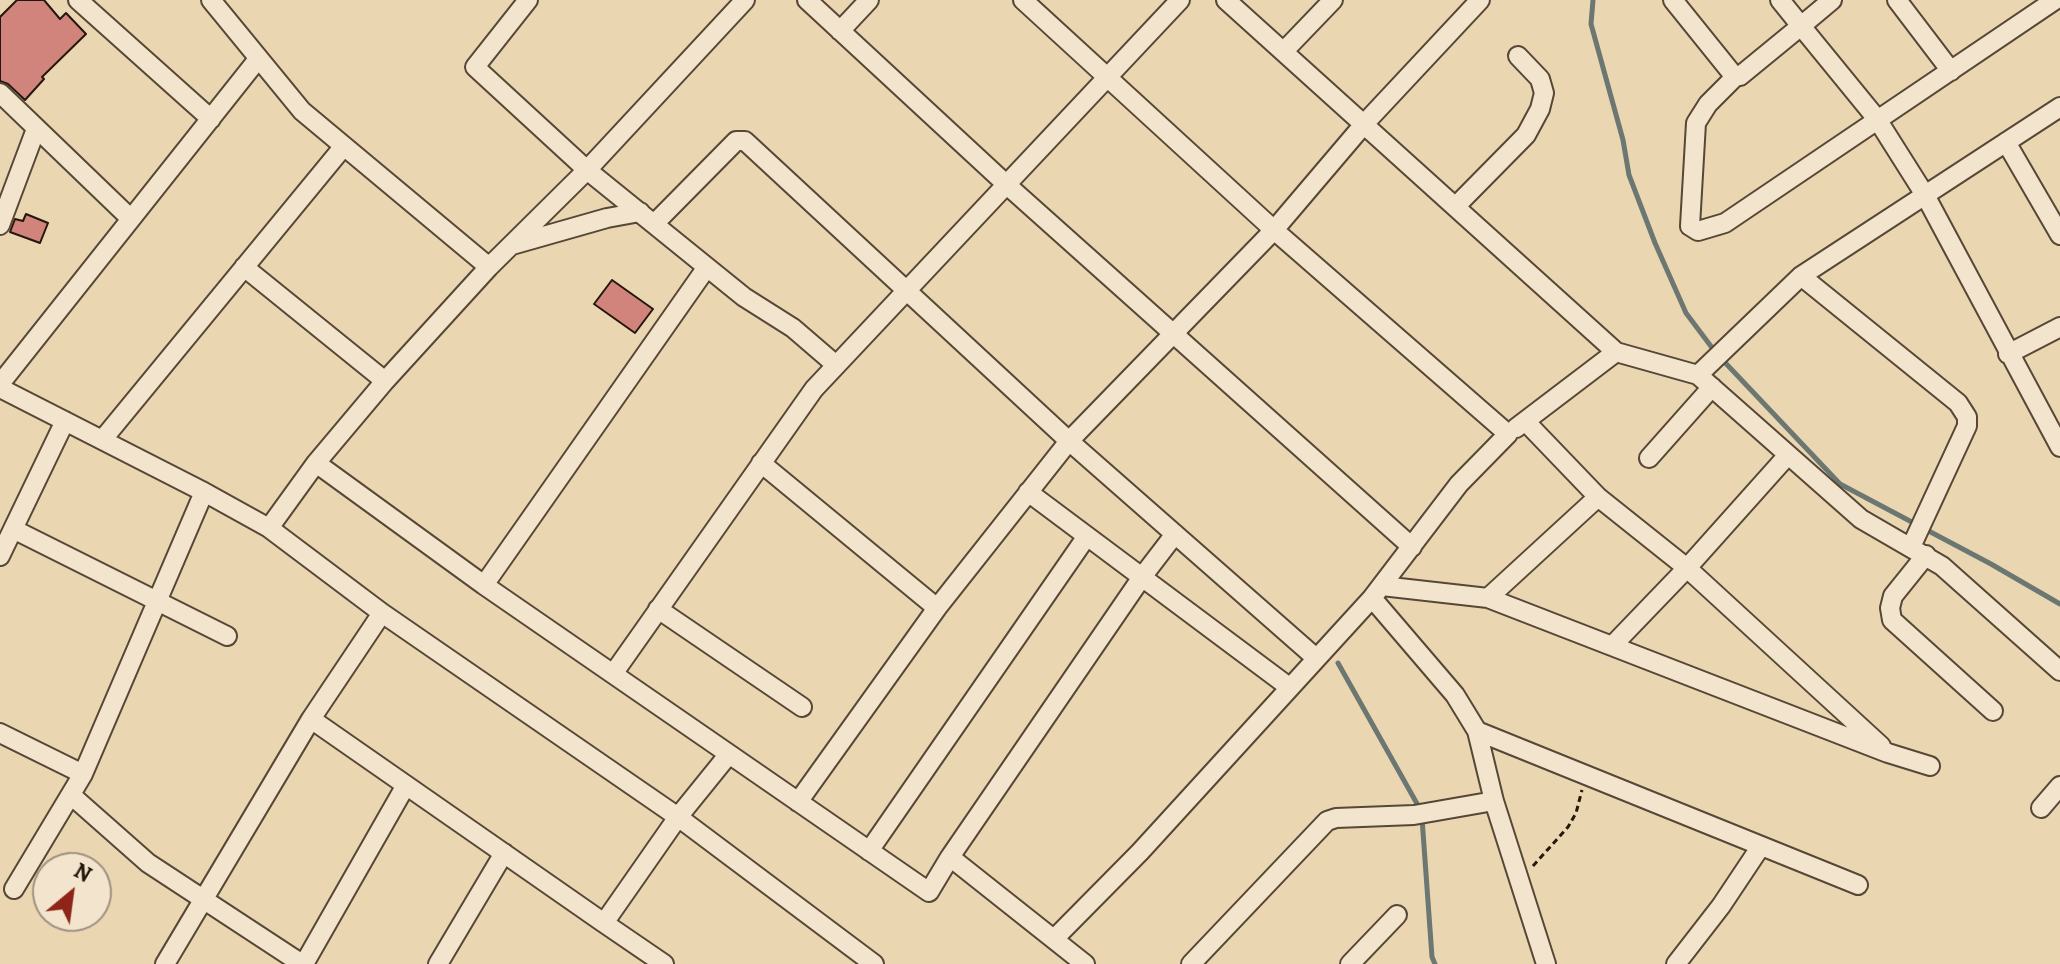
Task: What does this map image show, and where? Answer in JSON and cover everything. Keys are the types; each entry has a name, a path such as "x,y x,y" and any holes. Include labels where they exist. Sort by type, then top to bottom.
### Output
{"street":[{"path":"78,0 211,119"},
{"path":"211,0 302,111 489,267"},
{"path":"528,0 475,67 587,170 744,297 793,328 836,365"},
{"path":"269,528 316,463 385,381 489,267 587,170 745,0"},
{"path":"807,0 1007,185 1412,547"},
{"path":"840,31 869,0"},
{"path":"1023,0 1274,230 1508,434"},
{"path":"613,674 814,389 1180,0"},
{"path":"1226,0 1616,352 1707,376 1788,455 1861,519 1919,545 2060,671"},
{"path":"1284,51 1333,0"},
{"path":"798,802 937,608 1069,441 1274,230 1365,123 1480,0"},
{"path":"1673,0 1735,77"},
{"path":"1780,0 1877,119 1925,195 2060,447"},
{"path":"1832,0 1735,77 1708,104 1696,123 1690,226 1693,230 1711,229 1725,223 2055,0"},
{"path":"1897,0 1951,71"},
{"path":"1456,206 1526,135 1540,109 1544,93 1540,79 1518,56"},
{"path":"258,59 0,386 269,528 382,613 678,817 874,964"},
{"path":"0,93 131,219"},
{"path":"1649,458 1726,350 1801,276 2060,107"},
{"path":"0,225 36,129"},
{"path":"510,246 592,222 647,218 740,140 755,149 1069,441 1316,658"},
{"path":"2006,142 2059,230"},
{"path":"103,439 344,146"},
{"path":"244,267 385,381"},
{"path":"484,585 707,267"},
{"path":"1801,276 1963,410 1967,426 1890,608 1892,620 1993,711"},
{"path":"2008,354 2060,327"},
{"path":"1054,939 1140,852 1377,592 1459,484 1508,434 1616,352"},
{"path":"0,556 65,421"},
{"path":"1526,422 1598,497 1687,568 1888,753"},
{"path":"1612,646 1788,455"},
{"path":"316,463 484,585 929,892 1142,577 1175,534"},
{"path":"761,463 937,608"},
{"path":"14,889 83,774 204,492"},
{"path":"1028,492 1289,687"},
{"path":"1488,598 1598,497"},
{"path":"13,529 227,636"},
{"path":"869,851 1087,536"},
{"path":"1377,592 1488,598 1888,753 1930,766"},
{"path":"1377,592 1455,695 1477,731 1494,801 1546,964"},
{"path":"658,609 802,707"},
{"path":"165,964 311,719 382,613"},
{"path":"311,719 664,964"},
{"path":"1477,731 1858,885"},
{"path":"0,733 83,774"},
{"path":"604,923 678,817 729,754"},
{"path":"71,795 148,863 303,964 406,785"},
{"path":"2041,808 2060,786"},
{"path":"1191,964 1320,825 1336,818 1422,814 1494,801"},
{"path":"1676,964 1721,906 1761,846"},
{"path":"447,961 504,853"},
{"path":"950,857 1085,964"},
{"path":"1350,964 1397,915"}],"path":[{"path":"1520,878 1568,827 1576,813 1585,775"}],"building":[{"path":"17,0 44,0 60,19 66,13 86,34 42,77 44,79 25,100 8,84 0,81 0,17"},
{"path":"26,214 48,223 40,243 10,232 15,219 23,221"},
{"path":"612,280 653,309 635,333 594,304"}],"waterway":[{"path":"1593,0 1591,24 1623,140 1629,175 1686,313 1716,353 1840,484 2060,604"},
{"path":"1338,663 1420,809"},
{"path":"1422,818 1435,964"}]}
